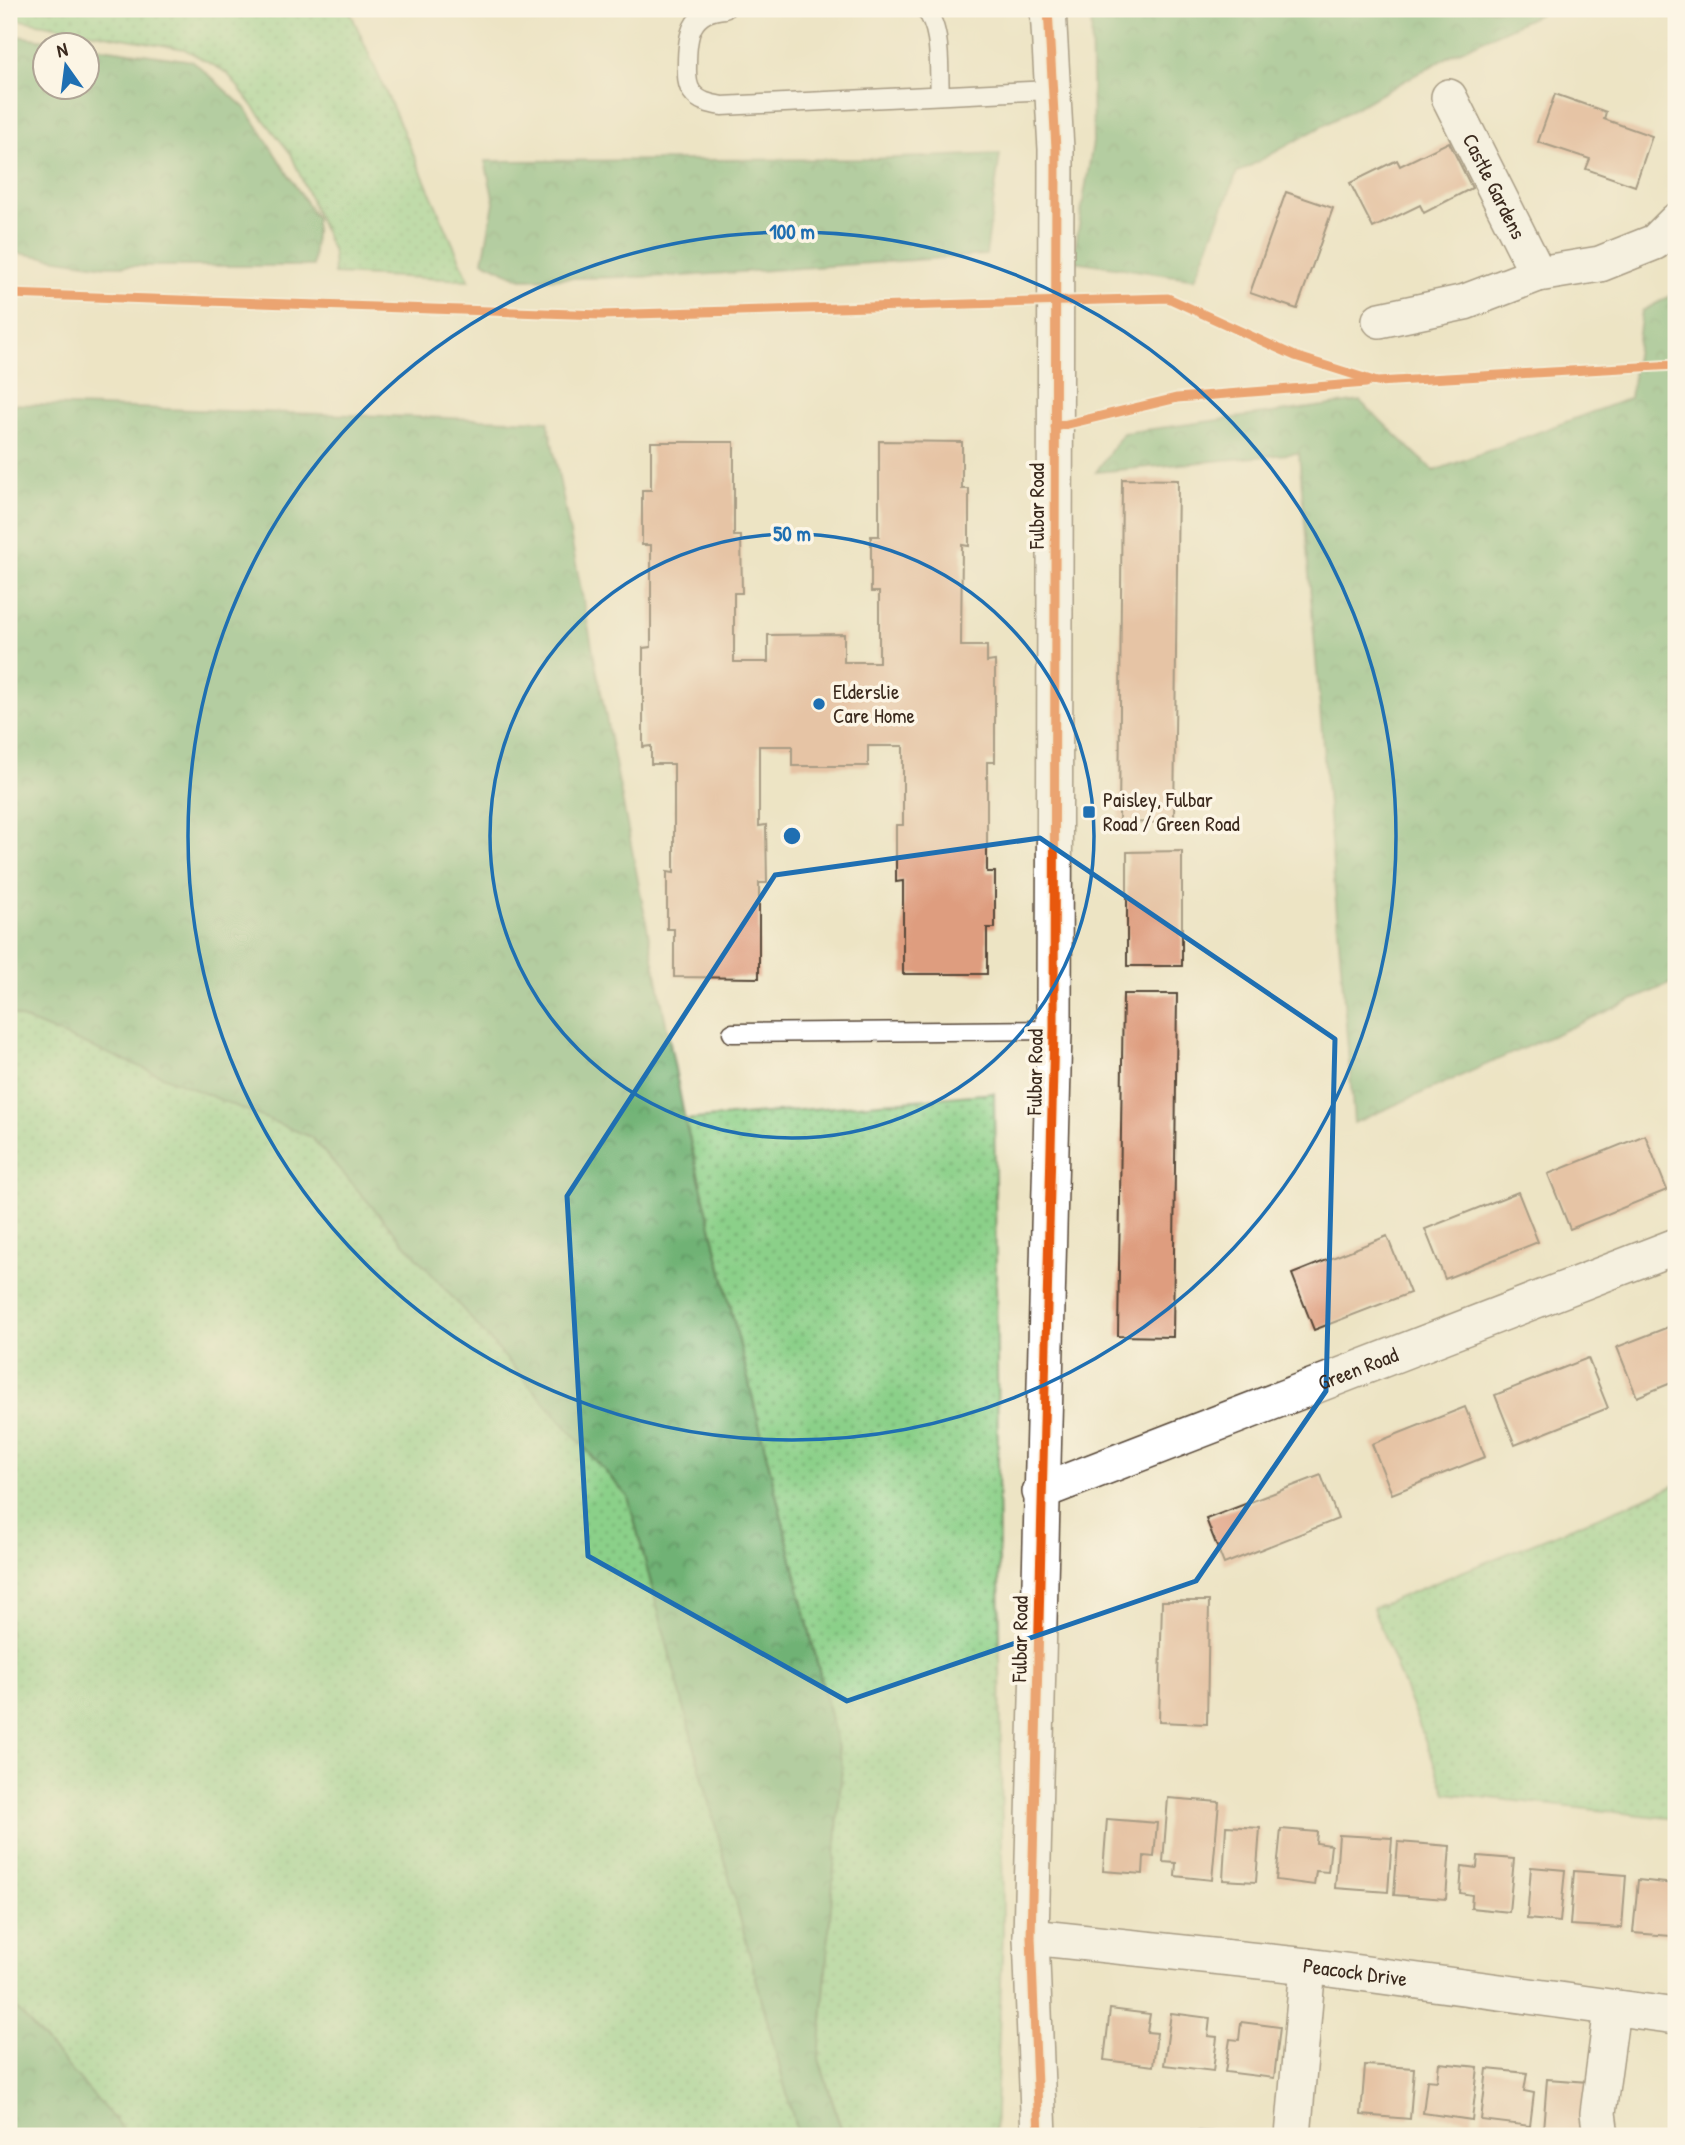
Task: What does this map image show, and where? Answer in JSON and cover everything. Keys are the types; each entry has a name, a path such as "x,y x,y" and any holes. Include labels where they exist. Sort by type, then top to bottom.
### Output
{"street":[{"name":"Fulbar Road","path":"1039,2136 1031,1937 1040,1492 1054,1030 1055,149 1048,9"},
{"name":"Castle Gardens","path":"1449,97 1538,274"},
{"path":"1380,320 1465,302 1538,274 1600,264 1655,242 1676,221"},
{"name":"Green Road","path":"1040,1492 1676,1246"},
{"name":"Peacock Drive","path":"1031,1937 1308,1966 1676,2017"},
{"path":"1293,2136 1308,1966"},
{"path":"1601,2136 1598,2113 1612,2009"}],"lane":[{"path":"725,9 701,15 691,25 687,41 688,82 693,94 705,102 722,106 1051,90"},
{"path":"924,9 930,15 935,31 940,95"},
{"path":"732,1033 1054,1030"}],"highlighted area":[{"path":"1040,838 1335,1039 1326,1391 1196,1581 847,1701 588,1556 567,1196 775,875"}],"green space":[{"path":"9,9 349,9 469,280 334,274 333,252 291,154 227,73 184,49 102,34 102,32 9,18"},
{"path":"1091,9 1550,9 1455,53 1237,173 1195,279 1073,261 1093,142"},
{"path":"9,35 32,38 32,102 102,102 102,48 193,61 247,110 316,218 313,266 106,266 9,252"},
{"path":"1000,154 986,255 684,276 521,279 483,261 494,202 485,161 868,159"},
{"path":"1676,293 1676,981 1354,1123 1299,453 1096,472 1123,433 1360,401 1434,471 1630,398 1642,311"},
{"path":"9,404 548,421 685,1120 842,1765 819,2059 843,2136 798,2136 628,1497 311,1137 9,1013"},
{"path":"374,423 813,2136 9,2136 9,429"},
{"path":"994,1093 1003,1932 995,2136 844,2136 819,2059 842,1765 685,1120"},
{"path":"1676,1485 1676,1819 1446,1793 1373,1608"},
{"path":"9,2000 129,2136 9,2136"}],"building":[{"path":"1555,94 1606,112 1604,119 1652,136 1635,186 1586,169 1590,159 1538,142"},
{"path":"1449,142 1472,188 1424,213 1420,205 1373,228 1350,183 1397,160 1400,166"},
{"path":"1286,192 1333,208 1297,309 1250,293"},
{"name":"Elderslie Care Home","path":"879,441 962,442 962,489 969,489 969,546 962,545 961,646 987,646 987,662 995,661 995,762 987,762 987,872 995,872 995,928 987,928 987,974 903,974 903,881 896,882 896,825 903,825 903,746 868,746 868,766 792,766 792,746 759,746 759,826 766,825 767,883 759,883 759,978 674,977 674,929 667,929 667,872 674,873 674,764 651,764 651,746 643,747 643,648 651,647 651,545 642,545 642,490 651,490 651,442 734,442 734,536 741,536 742,593 734,593 734,662 768,662 768,635 844,634 844,662 879,662 879,592 871,592 871,536 879,536"},
{"path":"1122,479 1178,480 1174,823 1119,822"},
{"path":"1182,851 1182,966 1127,966 1127,852"},
{"path":"1123,994 1177,994 1173,1337 1118,1336"},
{"path":"1645,1135 1667,1190 1570,1229 1548,1174"},
{"path":"1518,1192 1538,1242 1445,1279 1425,1229"},
{"path":"1387,1236 1410,1293 1314,1330 1292,1274"},
{"path":"1676,1324 1676,1381 1637,1397 1617,1347"},
{"path":"1588,1358 1608,1408 1515,1445 1495,1395"},
{"path":"1465,1407 1485,1457 1392,1494 1372,1444"},
{"path":"1321,1475 1338,1519 1224,1564 1206,1519"},
{"path":"1162,1601 1209,1601 1207,1724 1159,1722"},
{"path":"1168,1798 1219,1802 1212,1880 1175,1876 1176,1863 1163,1862"},
{"path":"1107,1819 1157,1823 1154,1857 1144,1856 1143,1874 1103,1871"},
{"path":"1226,1826 1260,1828 1256,1882 1223,1880"},
{"path":"1281,1829 1317,1832 1316,1843 1331,1845 1328,1872 1316,1871 1314,1885 1276,1880"},
{"path":"1339,1835 1392,1838 1388,1892 1335,1888"},
{"path":"1398,1842 1450,1846 1446,1899 1394,1895"},
{"path":"1478,1856 1514,1859 1509,1912 1471,1908 1472,1895 1460,1893 1462,1866 1477,1868"},
{"path":"1531,1867 1565,1870 1560,1922 1527,1919"},
{"path":"1574,1871 1626,1875 1622,1928 1570,1925"},
{"path":"1638,1880 1674,1884 1676,1923 1672,1923 1671,1936 1633,1933"},
{"path":"1110,2009 1150,2014 1147,2032 1157,2033 1153,2066 1104,2060"},
{"path":"1171,2013 1210,2018 1208,2036 1217,2037 1213,2071 1164,2065"},
{"path":"1241,2022 1280,2027 1274,2078 1225,2072 1230,2039 1239,2040"},
{"path":"1439,2063 1478,2067 1472,2120 1423,2113 1427,2080 1437,2081"},
{"path":"1365,2065 1414,2068 1410,2119 1361,2115"},
{"path":"1487,2069 1527,2073 1524,2091 1534,2093 1530,2126 1481,2120"},
{"path":"1547,2079 1588,2082 1583,2134 1543,2130"},
{"path":"1185,2130 1236,2133 1236,2136 1184,2136"}],"cycle path":[{"path":"1039,2136 1031,1937 1054,1030 1056,149 1048,9"},
{"path":"9,294 601,315 1168,298 1295,356 1377,382 1676,365"},
{"path":"1055,427 1177,398 1366,383"}],"place":[{"name":"Elderslie Care Home","path":"819,704"},
{"name":"Paisley, Fulbar Road / Green Road","path":"1089,812"}]}
